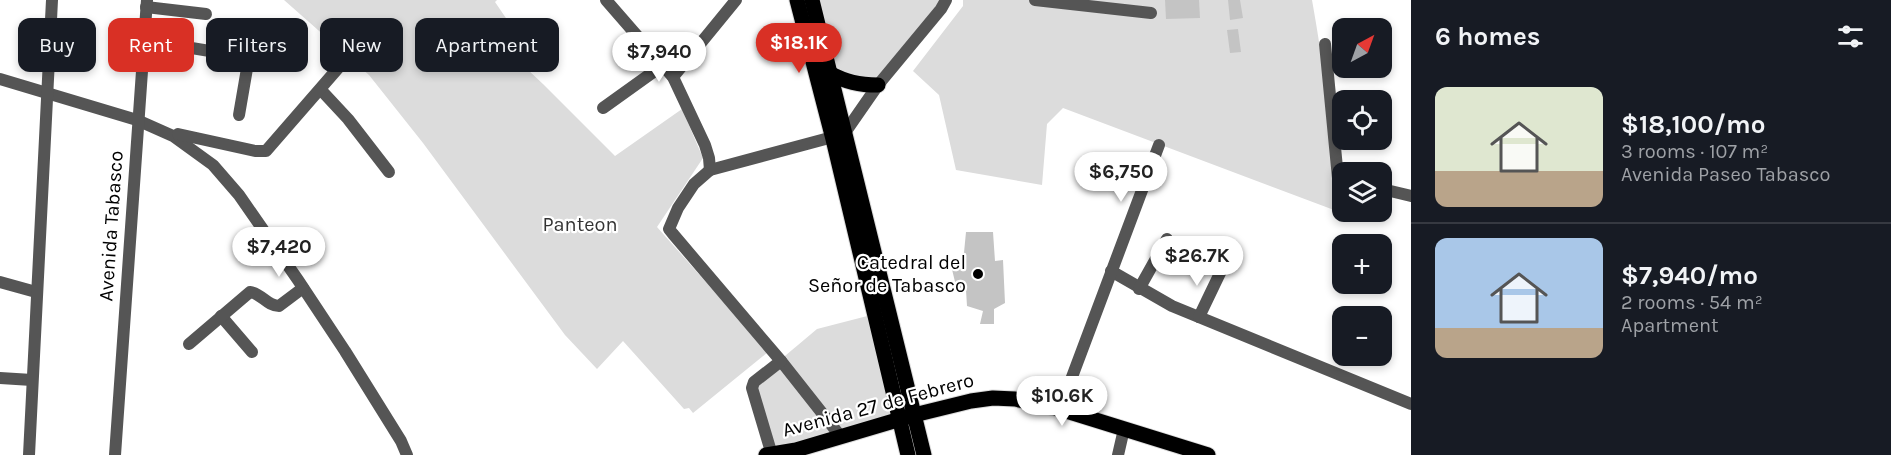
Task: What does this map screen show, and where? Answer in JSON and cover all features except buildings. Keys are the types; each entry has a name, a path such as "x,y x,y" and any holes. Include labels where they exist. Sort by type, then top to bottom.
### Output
{"main road":[{"path":"797,0 839,136 924,455"},
{"path":"812,0 908,455"},
{"path":"829,73 860,85 878,85"},
{"name":"Avenida 27 de Febrero","path":"770,455 795,452 899,419 971,401 993,398 1015,399 1060,409 1208,455"}],"street":[{"path":"29,455 52,0"},
{"path":"606,0 673,77 702,138 709,158 710,170"},
{"path":"673,77 736,0"},
{"path":"841,437 781,361 669,228 670,222 686,194 710,170 839,136 946,0"},
{"path":"1035,0 1151,13"},
{"path":"147,3 206,14"},
{"name":"Avenida Tabasco","path":"145,18 147,3"},
{"path":"1325,44 1336,162"},
{"path":"603,108 663,65"},
{"name":"Avenida Tabasco","path":"115,455 141,72"},
{"path":"239,115 246,72"},
{"path":"0,80 137,120 165,131 263,152 336,72"},
{"path":"321,90 348,119 389,172"},
{"path":"165,131 197,151 226,177 351,361 404,446 407,455"},
{"path":"1060,409 1159,145"},
{"path":"1392,191 1411,196"},
{"path":"1139,289 1167,239"},
{"path":"1199,317 1222,269"},
{"path":"1111,271 1172,306 1411,404"},
{"path":"0,282 36,292"},
{"path":"189,344 250,291 272,306 279,306 303,288"},
{"path":"221,316 252,352"},
{"path":"770,455 752,388 754,382 781,361"},
{"path":"0,378 32,380"},
{"path":"1118,455 1124,429"}],"green space":[{"name":"Panteon","path":"284,0 497,0 495,2 506,18 415,18 415,72 530,72 615,156 682,109 703,158 657,227 768,352 693,413 689,408 684,409 623,341 597,369 565,335 423,143 366,72 403,72 403,18 320,18 320,32 308,21 308,18 304,18"},
{"path":"812,0 946,0 878,85 829,73"},
{"path":"963,0 1312,0 1327,105 1332,158 1332,209 1063,108 1047,124 1042,185 956,170 939,95 913,71 963,6"},
{"path":"875,314 899,419 772,455 754,382 817,329"}],"place":[{"name":"Catedral del Señor de Tabasco","path":"978,274"}]}
